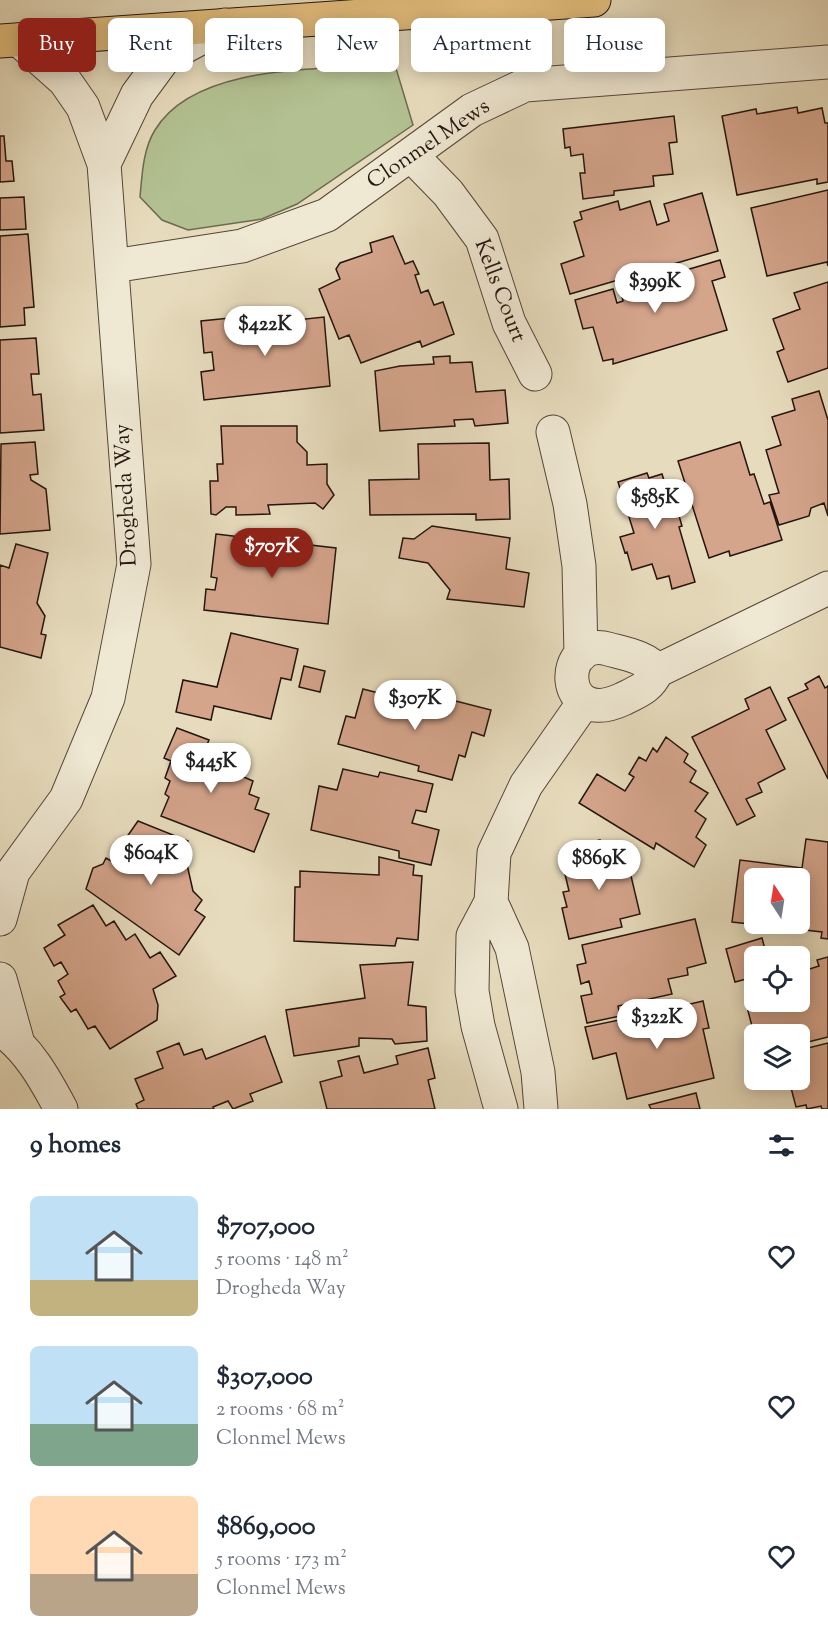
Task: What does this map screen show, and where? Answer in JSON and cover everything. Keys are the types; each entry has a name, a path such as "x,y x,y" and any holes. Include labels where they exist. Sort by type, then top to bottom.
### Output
{"main road":[{"path":"303,20 594,0"},
{"path":"9,40 205,26"}],"street":[{"path":"104,164 137,95 165,57 205,36"},
{"name":"Drogheda Way","path":"0,919 7,875 66,799 108,698 134,564 104,164 83,107 65,81 9,40"},
{"name":"Clonmel Mews","path":"112,266 242,246 277,236 327,215 412,156 472,110 525,85 828,62"},
{"name":"Kells Court","path":"412,156 448,193 482,239 509,323 535,374"},
{"path":"553,432 570,504 579,566 581,655"},
{"path":"657,671 650,662 605,648 592,649 581,655 572,670 571,679 578,696 584,702 597,706 610,705 649,686 657,671 828,588"},
{"path":"501,1109 478,1026 472,991 473,936 491,902 494,853 526,785 584,702"},
{"path":"491,902 512,948 538,1072 541,1109"},
{"path":"0,979 8,1035 46,1081 61,1109"}],"green space":[{"path":"315,69 315,72 397,72 413,125 297,204 262,219 188,230 162,220 140,197 142,171 151,137 174,108 200,92 230,81 264,74 303,72 303,70"}],"building":[{"path":"797,107 798,113 822,108 825,123 828,123 828,182 817,184 817,179 737,195 722,116 756,109 757,114"},
{"path":"674,116 677,142 669,143 673,174 653,176 654,186 614,191 614,195 583,199 580,173 585,173 583,154 571,156 570,147 565,148 563,129"},
{"path":"0,136 4,136 6,161 12,161 14,181 0,182"},
{"path":"828,190 828,266 827,262 767,276 751,208"},
{"path":"702,193 718,251 570,294 561,264 584,256 574,222 582,219 580,212 618,201 620,210 650,201 657,225 669,221 664,204"},
{"path":"24,197 26,229 0,230 0,198"},
{"path":"28,234 34,307 24,308 25,325 0,327 0,236"},
{"path":"393,236 405,264 413,261 419,274 415,275 421,293 428,290 434,305 443,302 454,334 422,347 420,341 361,363 349,335 339,339 319,289 340,279 336,269 340,263 372,252 370,243"},
{"path":"720,260 725,277 712,281 727,330 613,364 613,359 603,361 593,327 583,329 575,300 613,289 617,303 623,301 622,296 640,290 639,284"},
{"path":"828,282 828,368 788,382 777,352 784,349 773,319 800,309 794,293"},
{"path":"324,317 330,386 204,400 201,372 214,370 212,352 204,353 201,321 230,318 231,327"},
{"path":"36,338 39,374 31,374 33,395 41,394 44,430 0,433 0,340"},
{"path":"450,356 450,363 472,362 476,392 505,390 508,423 475,426 473,419 454,420 455,426 380,431 375,371 400,366 434,364 433,357"},
{"path":"819,391 828,420 828,516 824,503 811,508 809,516 779,525 769,495 779,493 766,450 781,445 772,417 795,410 792,399"},
{"path":"221,426 297,426 297,442 307,452 307,465 327,464 327,484 334,495 323,509 315,503 268,505 270,514 236,515 236,507 226,507 216,515 211,514 210,481 218,481 217,464 223,464"},
{"path":"35,442 38,474 30,475 31,480 46,489 50,530 0,534 1,444"},
{"path":"740,442 750,475 754,474 764,504 770,502 782,540 730,556 729,551 709,558 678,461"},
{"path":"489,443 490,480 509,479 510,519 476,520 476,514 370,515 369,480 419,479 418,444"},
{"path":"647,473 649,478 662,474 668,493 672,492 682,526 679,527 695,582 672,589 669,576 657,579 652,564 632,570 620,537 634,533 618,482"},
{"path":"432,526 510,538 506,569 529,573 524,607 447,599 450,590 428,563 399,558 403,538 414,539"},
{"path":"216,534 336,548 328,624 204,610 206,589 215,590 217,578 211,577"},
{"path":"16,544 48,553 37,603 45,616 41,634 46,635 41,658 0,647 0,565 9,568"},
{"path":"231,633 298,649 291,680 281,678 271,719 214,706 211,720 176,712 183,680 217,687"},
{"path":"304,666 325,671 320,692 299,687"},
{"path":"819,676 825,688 828,686 828,779 788,698 808,689 805,684"},
{"path":"770,687 786,720 766,730 785,769 758,783 762,792 746,799 755,816 737,825 692,737 749,709 745,699"},
{"path":"363,689 433,707 436,696 491,710 484,736 472,732 465,757 459,755 452,780 418,771 419,766 338,744 346,716 355,718"},
{"path":"177,728 209,740 204,752 236,764 239,775 253,781 249,794 259,798 255,809 269,814 254,852 161,816 169,797 165,794 170,781 165,778 171,761 164,758"},
{"path":"666,737 688,754 684,762 696,771 690,782 708,793 695,811 706,819 696,837 706,845 694,867 656,843 654,849 579,803 597,774 625,791 634,777 629,774 639,757 646,761 653,748 657,752"},
{"path":"343,769 378,777 380,772 433,784 426,812 416,810 412,823 439,830 431,865 399,858 399,851 311,830 319,786 337,790"},
{"path":"138,821 188,841 178,854 186,860 193,891 202,900 195,910 205,917 179,955 86,889 93,868 103,864 106,858 115,863 125,850 124,841"},
{"path":"806,839 828,842 828,939 821,938 822,932 810,931 810,868 802,868"},
{"path":"600,840 602,847 623,842 640,914 620,919 622,927 569,939 562,908 567,907 563,892 569,891 564,870 581,865 577,846"},
{"path":"379,857 414,865 413,875 422,876 418,940 397,938 395,946 294,941 295,887 300,887 300,871 379,875"},
{"path":"740,860 802,868 744,868 744,923 732,922"},
{"path":"93,905 106,926 114,921 126,940 135,934 150,958 160,952 176,976 153,989 158,1005 157,1020 110,1049 95,1026 88,1029 76,1009 71,1012 60,997 65,994 58,981 68,974 61,962 54,966 44,948 65,935 58,925"},
{"path":"695,919 706,963 687,968 688,975 668,979 672,994 618,1006 620,1016 587,1023 581,996 592,994 589,981 581,984 577,965 586,963 582,945"},
{"path":"762,938 764,946 744,946 744,980 735,982 726,949"},
{"path":"828,957 828,1037 810,1042 810,1024 751,1024 748,1012 810,1012 810,969 819,966 817,960"},
{"path":"413,962 408,1005 426,1007 427,1041 395,1044 392,1039 359,1038 359,1046 294,1056 286,1010 365,998 360,965"},
{"path":"703,1001 709,1028 703,1029 714,1078 627,1099 616,1053 593,1059 585,1027 619,1020 621,1027 670,1016 669,1009"},
{"path":"265,1036 282,1082 250,1094 253,1101 233,1109 228,1101 213,1107 214,1109 138,1109 136,1104 144,1100 135,1079 163,1068 157,1052 179,1043 184,1055 202,1049 206,1059"},
{"path":"828,1043 828,1109 822,1109 821,1106 807,1109 806,1105 796,1107 792,1090 810,1090 810,1048"},
{"path":"428,1048 435,1078 428,1080 435,1109 327,1109 320,1082 342,1076 338,1061 359,1056 364,1073 398,1064 396,1056"},
{"path":"696,1093 700,1109 651,1109 649,1105"}]}
